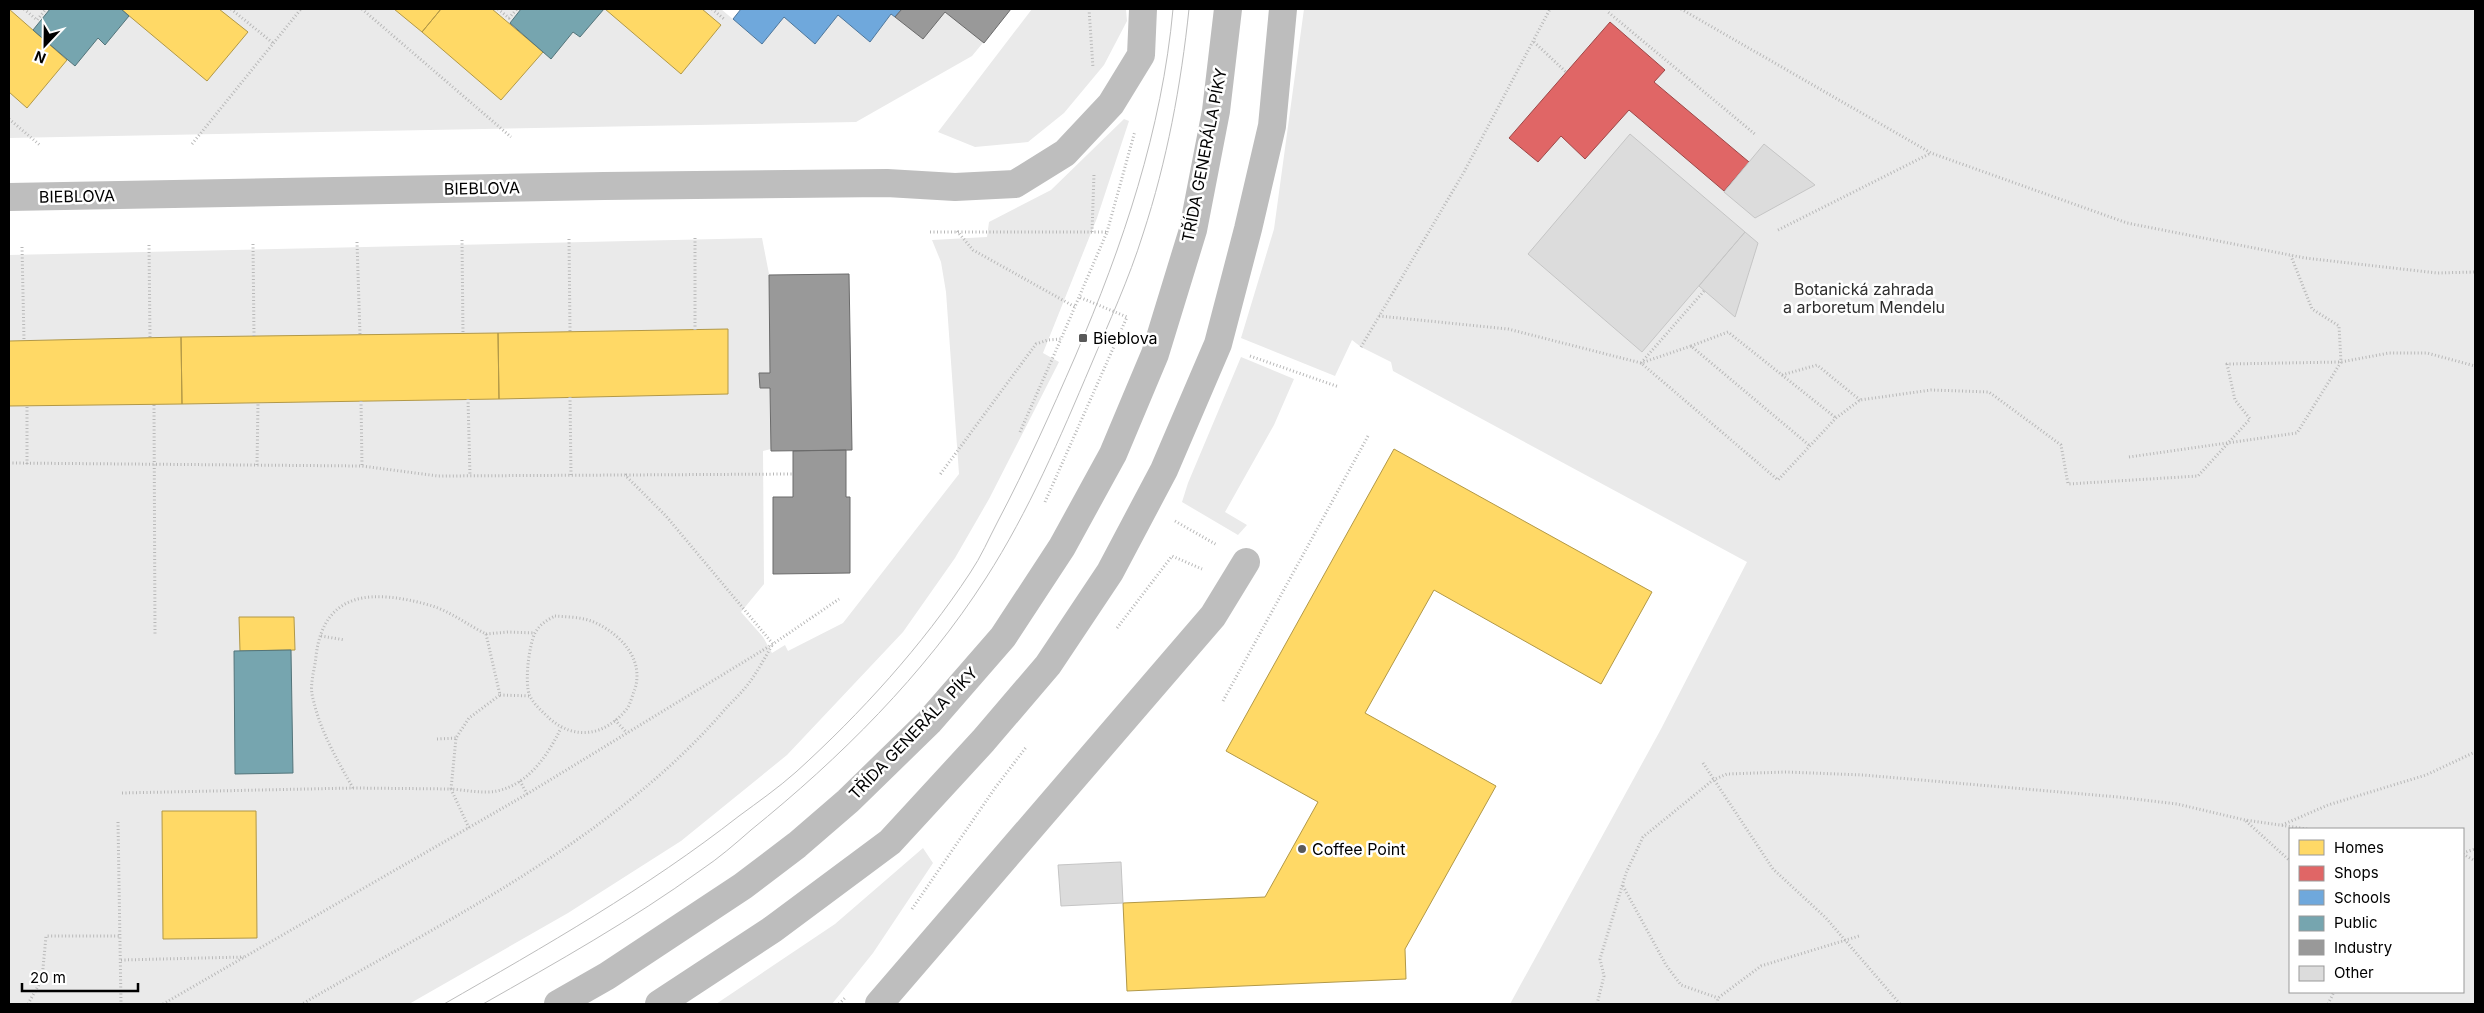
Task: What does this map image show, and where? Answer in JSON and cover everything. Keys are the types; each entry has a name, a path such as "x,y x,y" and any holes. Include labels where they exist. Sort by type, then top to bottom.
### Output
{"main road":[{"name":"TŘÍDA GENERÁLA PÍKY","path":"558,1004 607,976 735,891 798,844 848,801 929,722 1003,637 1062,547 1113,454 1155,354 1194,230 1216,111 1228,9"},
{"path":"659,1004 773,929 890,842 983,741 1048,665 1110,572 1164,470 1218,344 1272,126 1283,9"}],"street":[{"name":"BIEBLOVA","path":"9,197 633,186 887,183 954,186 1015,184 1065,152 1111,104 1141,55 1143,9"},
{"path":"879,1004 1213,616 1246,562"}],"path":[{"path":"24,9 36,20 46,9"},
{"path":"231,9 273,43"},
{"path":"192,144 301,9"},
{"path":"362,9 511,137"},
{"path":"498,9 509,18 517,9"},
{"path":"712,9 724,19"},
{"path":"1361,347 1464,172 1550,9"},
{"path":"1608,9 1608,12 1756,134"},
{"path":"1681,9 1931,153 2127,222 2291,255 2437,273 2475,272"},
{"path":"1534,42 1566,72"},
{"path":"9,119 41,146"},
{"path":"1020,432 1107,232 1138,122"},
{"path":"1778,230 1931,153"},
{"path":"956,231 973,250 1075,307"},
{"path":"930,232 1107,232"},
{"path":"695,236 695,330"},
{"path":"569,238 570,331"},
{"path":"462,240 464,334"},
{"path":"358,242 360,335"},
{"path":"253,244 254,336"},
{"path":"149,245 150,338"},
{"path":"22,248 24,340"},
{"path":"2129,457 2297,433 2341,362 2339,326 2312,309 2291,255"},
{"path":"1642,363 1704,290"},
{"path":"1043,506 1127,317 1079,297"},
{"path":"1379,316 1508,329 1642,363 1778,480 1836,418 1860,400 1931,390 1988,392 2061,445 2068,484 2198,476 2250,419 2235,400 2227,364 2341,362 2389,353 2427,352 2475,366"},
{"path":"1642,363 1728,332 1836,418"},
{"path":"939,476 1036,344 1048,340 1061,339"},
{"path":"1218,344 1339,387"},
{"path":"1691,346 1810,446"},
{"path":"1782,375 1817,365 1860,400"},
{"path":"570,397 571,476"},
{"path":"468,398 470,476"},
{"path":"361,401 362,466"},
{"path":"257,465 258,403"},
{"path":"154,404 155,634"},
{"path":"27,406 27,464"},
{"path":"1223,701 1368,436"},
{"path":"9,464 362,466 438,476 793,474"},
{"path":"625,475 666,516 773,644"},
{"path":"1172,519 1246,562"},
{"path":"1113,633 1172,556 1204,570"},
{"path":"352,788 323,734 312,692 317,649 321,636 326,622 341,604 362,596 388,596 430,605 486,634 508,632 535,634"},
{"path":"163,1004 528,794 773,644 839,599"},
{"path":"555,616 595,622 618,636 631,652 636,668 637,682 628,708 616,720 594,732 576,734 561,728 544,714 530,696 527,682 535,634 544,622 555,616"},
{"path":"486,634 500,695"},
{"path":"321,636 345,640"},
{"path":"302,1004 495,891 570,844 631,801 692,747 749,684 773,644"},
{"path":"469,828 451,789 456,738 469,718 500,695 530,696"},
{"path":"616,720 627,733"},
{"path":"122,793 352,788 497,791 520,781 534,771 552,747 561,728"},
{"path":"437,739 456,738"},
{"path":"907,918 995,788 1031,741"},
{"path":"2282,825 2328,804 2426,775 2475,752"},
{"path":"1703,763 1773,869 1826,918 1900,1004"},
{"path":"1597,1004 1604,976 1600,959 1626,873 1643,837 1713,780 1727,774 1786,772 1863,775 2138,799 2177,804 2245,820 2301,828"},
{"path":"520,781 528,794"},
{"path":"2245,820 2289,859"},
{"path":"118,822 121,1004"},
{"path":"2464,855 2475,861"},
{"path":"1622,885 1666,965 1682,985 1718,998"},
{"path":"28,1004 42,979 46,936 120,936"},
{"path":"1716,1004 1718,998 1761,966 1859,936"},
{"path":"121,960 245,957"},
{"path":"839,1004 851,991"}],"green space":[{"path":"9,9 721,9 762,44 784,17 815,44 838,15 870,42 891,14 895,17 902,9 1011,9 972,56 856,122 9,138"},
{"path":"1032,9 1126,9 1127,21 1104,65 1064,113 1028,142 975,147 938,132"},
{"name":"Botanická zahrada a arboretum Mendelu","path":"1304,9 2475,9 2475,1004 1510,1004 1661,729 1747,562 1393,371 1391,362 1361,347 1352,340 1335,376 1241,338 1274,229"},
{"path":"1124,119 1129,121 1097,218 1043,353 1059,362 989,499 955,558 903,632 787,755 681,841 568,913 409,1004 9,1004 9,255 762,238 769,274 771,449 763,451 764,584 741,612 763,637 772,653 785,645 788,651 843,623 959,474 946,292 941,262 932,240 987,237 989,222 1051,190"},
{"path":"1241,357 1294,379 1274,425 1225,512 1247,525 1238,535 1182,502 1188,483"},
{"path":"923,848 933,863 873,953 832,1004 716,1004 835,924"}],"building: Homes":[{"path":"9,9 67,60 27,108 9,92"},
{"path":"121,9 219,9 248,32 207,81"},
{"path":"394,9 441,9 422,32"},
{"path":"441,9 492,9 543,52 501,100 422,32"},
{"path":"605,9 702,9 721,25 681,74"},
{"path":"728,329 728,394 499,399 498,333"},
{"path":"498,333 499,399 182,404 181,337"},
{"path":"181,337 182,404 9,406 9,341"},
{"path":"1394,449 1652,592 1601,684 1434,590 1365,713 1496,786 1405,949 1406,979 1127,991 1123,903 1265,897 1318,802 1226,751"},
{"path":"239,617 294,617 295,650 240,651"},
{"path":"162,811 256,811 257,938 163,939"}],"building: Shops":[{"path":"1610,22 1665,70 1654,82 1749,162 1724,191 1629,110 1585,159 1561,136 1538,162 1509,138"}],"building: Schools":[{"path":"741,9 902,9 895,17 891,14 870,42 838,15 815,44 784,17 762,44 733,19"}],"building: Public":[{"path":"50,9 121,9 129,16 105,45 98,38 75,66 33,30"},
{"path":"521,9 604,9 580,37 573,32 551,59 510,23"},
{"path":"291,650 293,773 235,774 234,651"}],"building: Industry":[{"path":"902,9 1011,9 984,43 945,12 923,39 895,17"},
{"path":"849,274 852,450 771,451 770,388 760,388 759,373 770,373 769,275"},
{"path":"846,450 846,497 850,497 850,573 773,574 773,497 793,497 793,451"}],"building: Other":[{"path":"1630,134 1745,232 1642,352 1528,254"},
{"path":"1764,144 1815,185 1755,218 1724,192"},
{"path":"1745,232 1758,243 1735,317 1699,286"},
{"path":"1121,862 1123,903 1061,906 1058,865"}],"tram line":[{"path":"444,1004 632,892 668,868 782,784 820,750 867,702 932,627 978,561 1028,460 1093,315 1124,230 1150,143 1168,54 1173,9"},
{"path":"483,1004 621,923 727,851 817,774 879,713 936,648 962,614 1002,553 1043,474 1068,420 1132,267 1152,206 1166,151 1182,66 1189,9"}],"place":[{"name":"Bieblova","path":"1083,338"},
{"name":"Coffee Point","path":"1302,849"}]}
